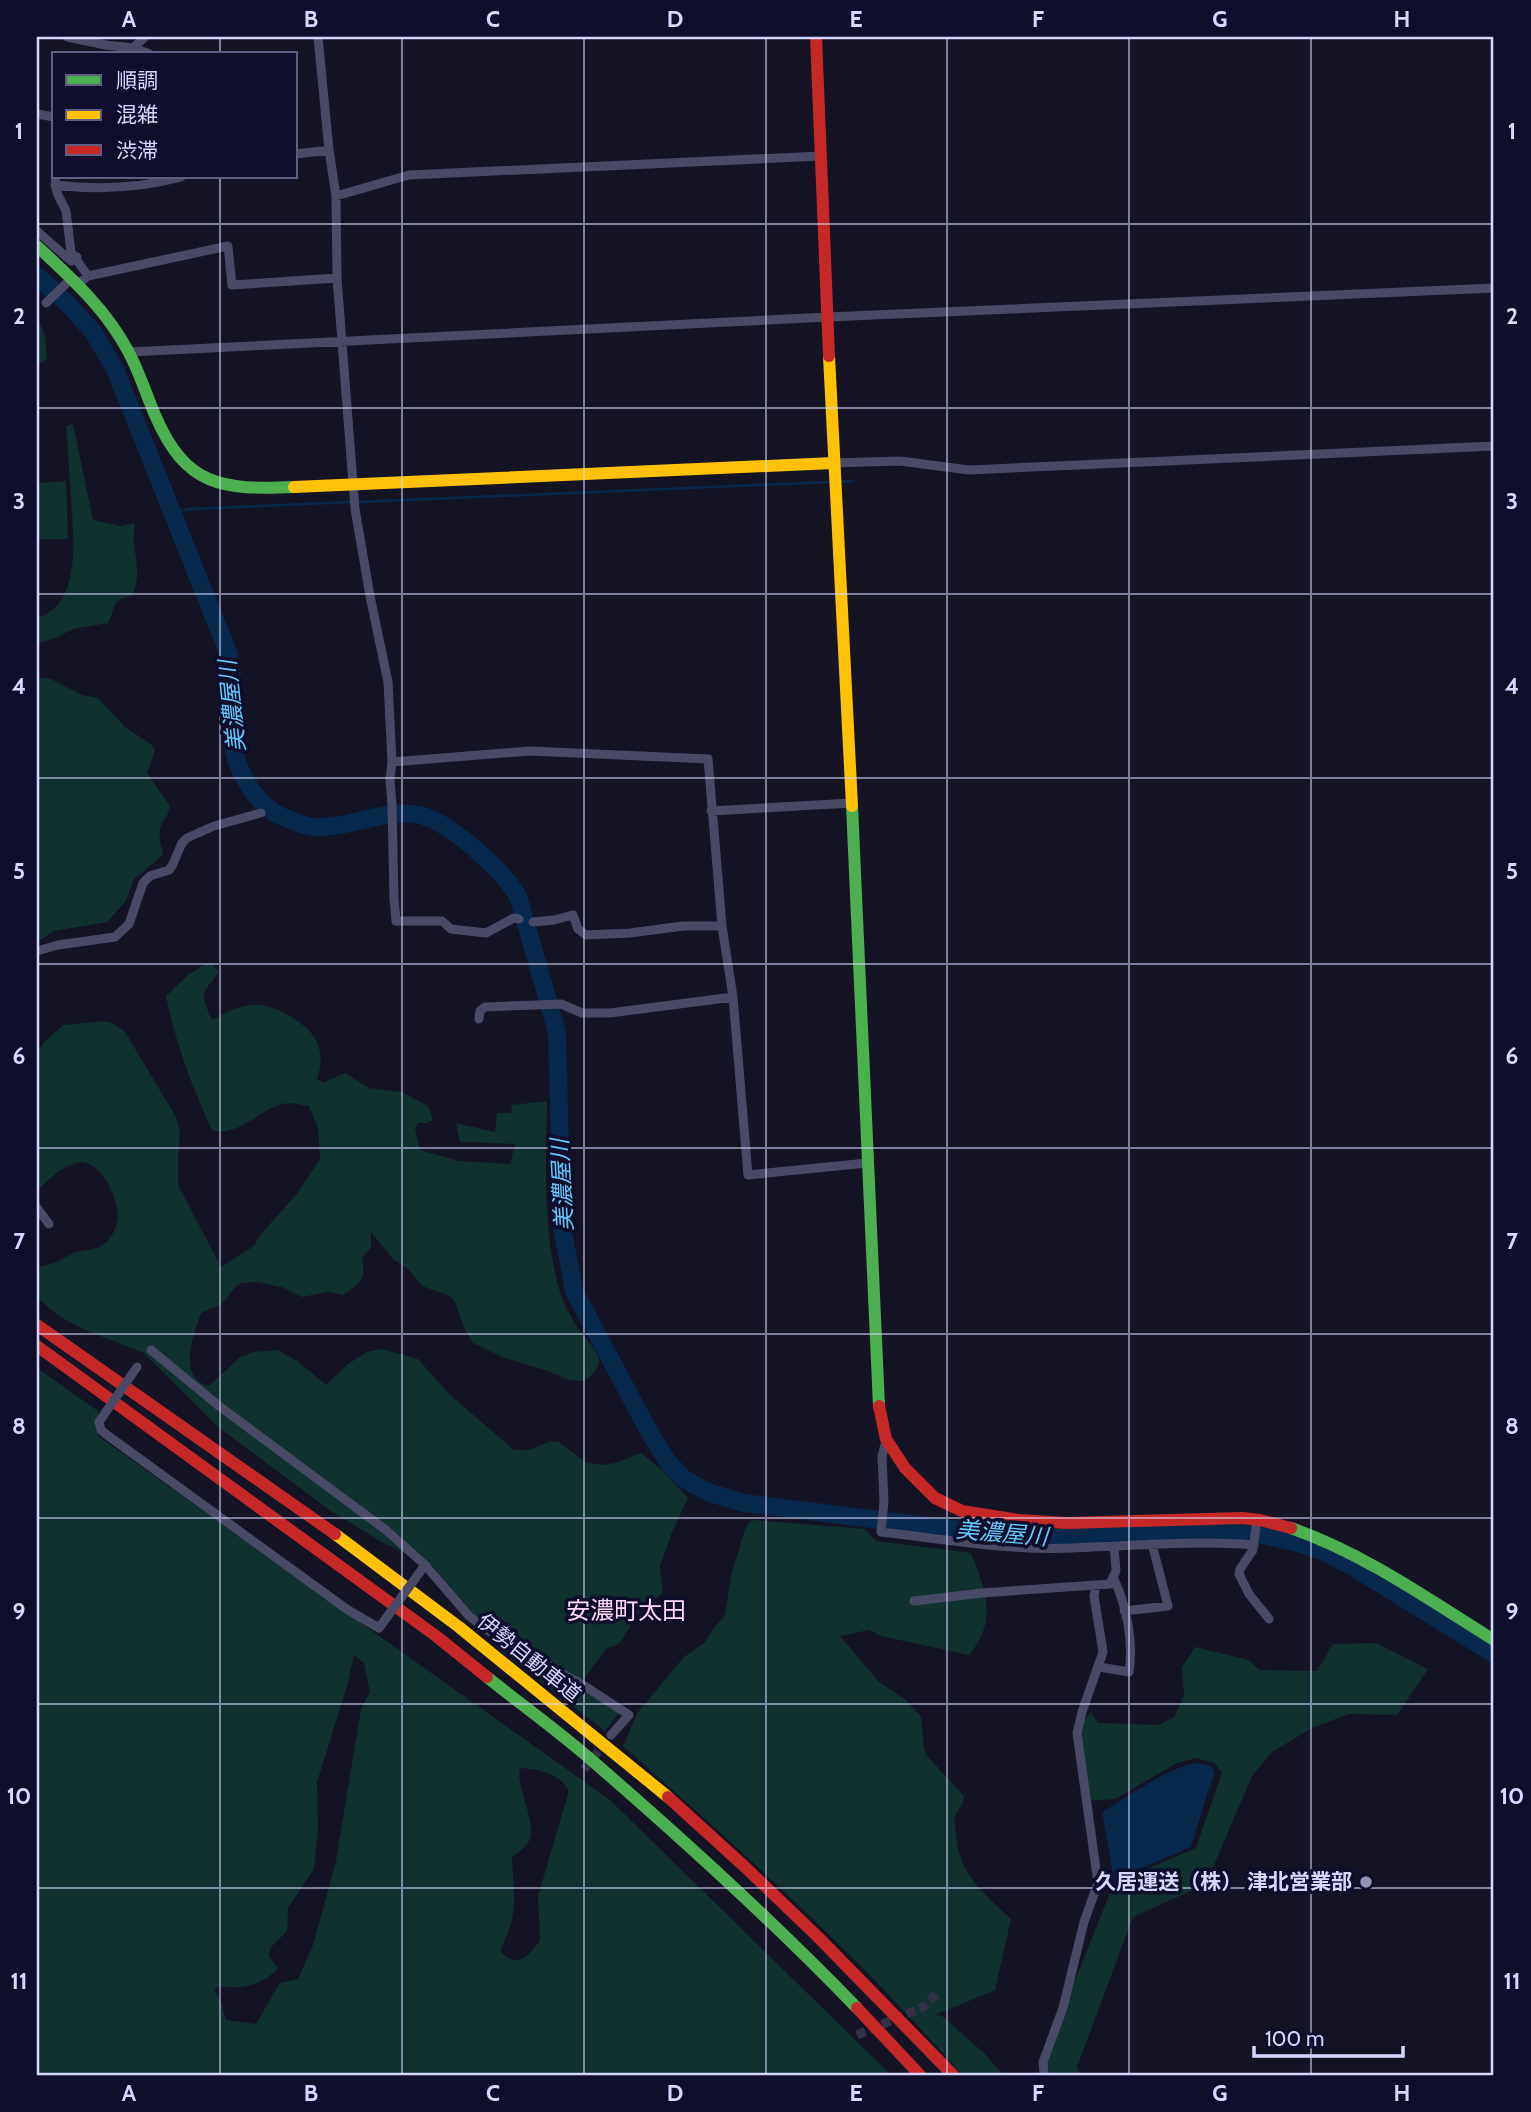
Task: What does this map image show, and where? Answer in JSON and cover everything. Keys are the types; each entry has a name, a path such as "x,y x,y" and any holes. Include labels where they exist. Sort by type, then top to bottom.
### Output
{"main road":[{"path":"816,37 833,463 882,1432 900,1462 916,1480 942,1503 969,1513 1028,1522 1073,1524 1215,1518 1257,1522 1334,1543 1494,1640"},
{"path":"37,246 76,280 103,313 129,352 157,418 183,461 198,476 234,487 269,488 354,482 833,463"},
{"name":"伊勢自動車道","path":"37,1325 356,1549 459,1627 653,1784 809,1928 953,2075"},
{"name":"伊勢自動車道","path":"37,1346 436,1636 594,1762 794,1944 920,2075"}],"street":[{"path":"67,37 144,52"},
{"path":"133,48 145,37"},
{"path":"318,37 336,196 341,342 360,539 388,682 394,899 397,921 442,921 451,929 486,933 514,918 519,919"},
{"path":"298,154 329,150"},
{"path":"336,196 410,174 821,156"},
{"path":"76,280 76,257 71,252 66,211 58,195 56,181 74,187 152,185 177,178"},
{"path":"37,231 71,261 76,257"},
{"path":"46,303 76,280 228,246 232,285 337,278"},
{"path":"129,352 828,317 1494,288"},
{"path":"833,463 900,461 970,470 1494,446"},
{"path":"392,762 530,751 708,759 722,926 733,997 748,1175 867,1163"},
{"path":"711,811 852,803"},
{"path":"37,951 58,945 115,937 129,923 143,883 150,876 169,870 187,838 214,825 261,813"},
{"path":"533,922 573,915 578,929 586,935 682,926 722,926"},
{"path":"479,1019 480,1011 485,1007 561,1003 583,1013 610,1013 733,997"},
{"path":"37,1208 50,1224"},
{"path":"151,1350 219,1406 386,1530 425,1564 469,1616 498,1638 583,1685 629,1715 611,1735"},
{"path":"137,1367 99,1422 101,1430 348,1610 379,1628 425,1564"},
{"path":"886,1441 882,1456 881,1532 1034,1548 1254,1543"},
{"path":"1257,1522 1253,1550 1239,1574 1249,1594 1269,1619"},
{"path":"1124,1611 1168,1606 1152,1544"},
{"path":"914,1601 1110,1584 1116,1571 1114,1546"},
{"path":"1099,1667 1129,1672 1132,1656 1124,1611 1113,1577"},
{"path":"1044,2075 1043,2062 1063,2008 1084,1922 1098,1883 1077,1733 1104,1652 1094,1597 1096,1585"}],"green space":[{"path":"37,317 45,335 47,359 37,365"},
{"path":"73,424 93,520 120,526 134,523 137,582 133,595 116,602 108,623 73,629 37,644 37,618 52,611 62,599 72,566 73,530 66,426"},
{"path":"66,481 68,539 37,539 38,483"},
{"path":"37,677 51,679 82,695 98,698 125,727 152,745 155,751 147,773 170,806 160,831 163,855 134,879 126,901 107,922 54,931 37,942"},
{"path":"207,963 214,966 218,972 204,994 212,1020 237,1008 257,1005 273,1008 294,1019 316,1039 321,1057 317,1079 323,1083 345,1073 369,1088 401,1092 428,1106 433,1120 419,1123 415,1128 420,1150 459,1161 510,1164 515,1144 460,1142 456,1123 495,1132 497,1113 511,1113 512,1105 547,1101 546,1199 551,1249 564,1302 575,1324 598,1356 598,1366 587,1379 569,1380 505,1358 473,1343 450,1296 422,1286 408,1269 393,1259 371,1232 371,1247 362,1258 361,1280 343,1295 328,1292 302,1297 282,1287 256,1282 242,1283 235,1287 222,1304 201,1313 194,1333 190,1366 199,1382 209,1386 239,1358 253,1352 277,1350 297,1361 326,1385 348,1364 367,1352 382,1349 418,1359 449,1394 514,1450 529,1450 551,1441 559,1442 585,1462 601,1465 616,1463 641,1453 664,1472 688,1498 660,1566 663,1593 642,1607 620,1643 606,1649 578,1687 619,1713 605,1731 497,1648 496,1641 432,1565 385,1544 331,1511 218,1427 144,1353 85,1330 59,1316 37,1298 37,1267 103,1245 114,1232 118,1217 115,1200 106,1180 93,1166 85,1163 76,1163 65,1168 37,1191 37,1052 46,1040 64,1025 104,1021 125,1032 176,1117 180,1131 178,1185 221,1267 254,1246 260,1235 296,1195 320,1159 318,1128 309,1106 282,1104 239,1127 212,1130 185,1064 166,996 188,975"},
{"path":"37,1368 98,1411 98,1436 610,1800 891,2075 37,2075","holes":["354,1655 364,1663 370,1692 361,1709 336,1861 313,1945 298,1979 280,1983 256,2024 226,2020 214,1989 254,1984 278,1968 269,1957 270,1948 287,1931 288,1908 314,1869 318,1831 317,1782","520,1768 554,1776 569,1791 538,1896 540,1941 527,1955 513,1960 501,1952 513,1912 512,1857 526,1846 531,1829 519,1776"]},
{"path":"753,1520 865,1529 876,1541 971,1553 985,1593 986,1618 984,1630 969,1655 881,1636 869,1630 840,1636 878,1681 906,1700 921,1717 927,1756 964,1796 955,1820 961,1859 974,1881 1011,1919 995,1990 935,2015 942,2016 986,2055 1003,2075 962,2075 841,1946 755,1864 623,1746 638,1712 684,1657 704,1643 725,1615 731,1576 745,1529"},
{"path":"1376,1643 1428,1669 1397,1715 1349,1714 1312,1728 1272,1752 1252,1776 1206,1884 1133,1917 1077,2067 1081,2075 1043,2075 1043,2060 1114,1883 1196,1848 1222,1773 1214,1763 1196,1758 1177,1763 1115,1799 1086,1801 1075,1740 1083,1721 1091,1712 1098,1723 1159,1725 1174,1717 1184,1696 1182,1667 1195,1647 1249,1660 1259,1670 1317,1671 1333,1644"}],"water":[{"path":"1197,1763 1211,1766 1215,1773 1191,1847 1114,1880 1102,1812 1161,1776"}],"waterway":[{"name":"美濃屋川","path":"37,276 70,306 93,332 115,369 229,655 233,746 239,767 253,791 272,811 311,827 340,825 393,814 420,815 432,819 474,848 500,873 518,896 557,1032 562,1226 574,1291 652,1437 668,1462 683,1478 707,1492 744,1503 1032,1539 1199,1530 1262,1535 1322,1551 1353,1567 1494,1654"},
{"path":"837,482 854,481"},
{"path":"358,502 830,482"},
{"path":"172,512 351,502"}],"tunnel":[{"path":"584,1769 606,1742"},
{"path":"857,2035 923,2007 938,1992"}],"traffic: fast":[{"path":"37,246 87,295 109,321 132,359 167,439 180,457 209,479 227,485 294,487"},
{"path":"852,806 879,1406"},
{"path":"1291,1528 1370,1564 1494,1640"},
{"path":"487,1677 583,1753 663,1823 762,1914 857,2008"}],"traffic: slow":[{"path":"829,356 852,806"},
{"path":"294,487 833,463"},
{"path":"335,1534 459,1627 668,1797"}],"traffic: jam":[{"path":"816,37 829,356"},
{"path":"37,1325 335,1534"},
{"path":"37,1346 436,1636 487,1677"},
{"path":"879,1406 886,1439 905,1468 935,1498 962,1511 1019,1520 1066,1523 1242,1518 1291,1528"},
{"path":"668,1797 818,1937 953,2075"},
{"path":"857,2008 920,2075"}],"place":[{"name":"久居運送（株） 津北営業部","path":"1366,1882"}],"district":[{"name":"安濃町太田","path":"626,1611"}]}
